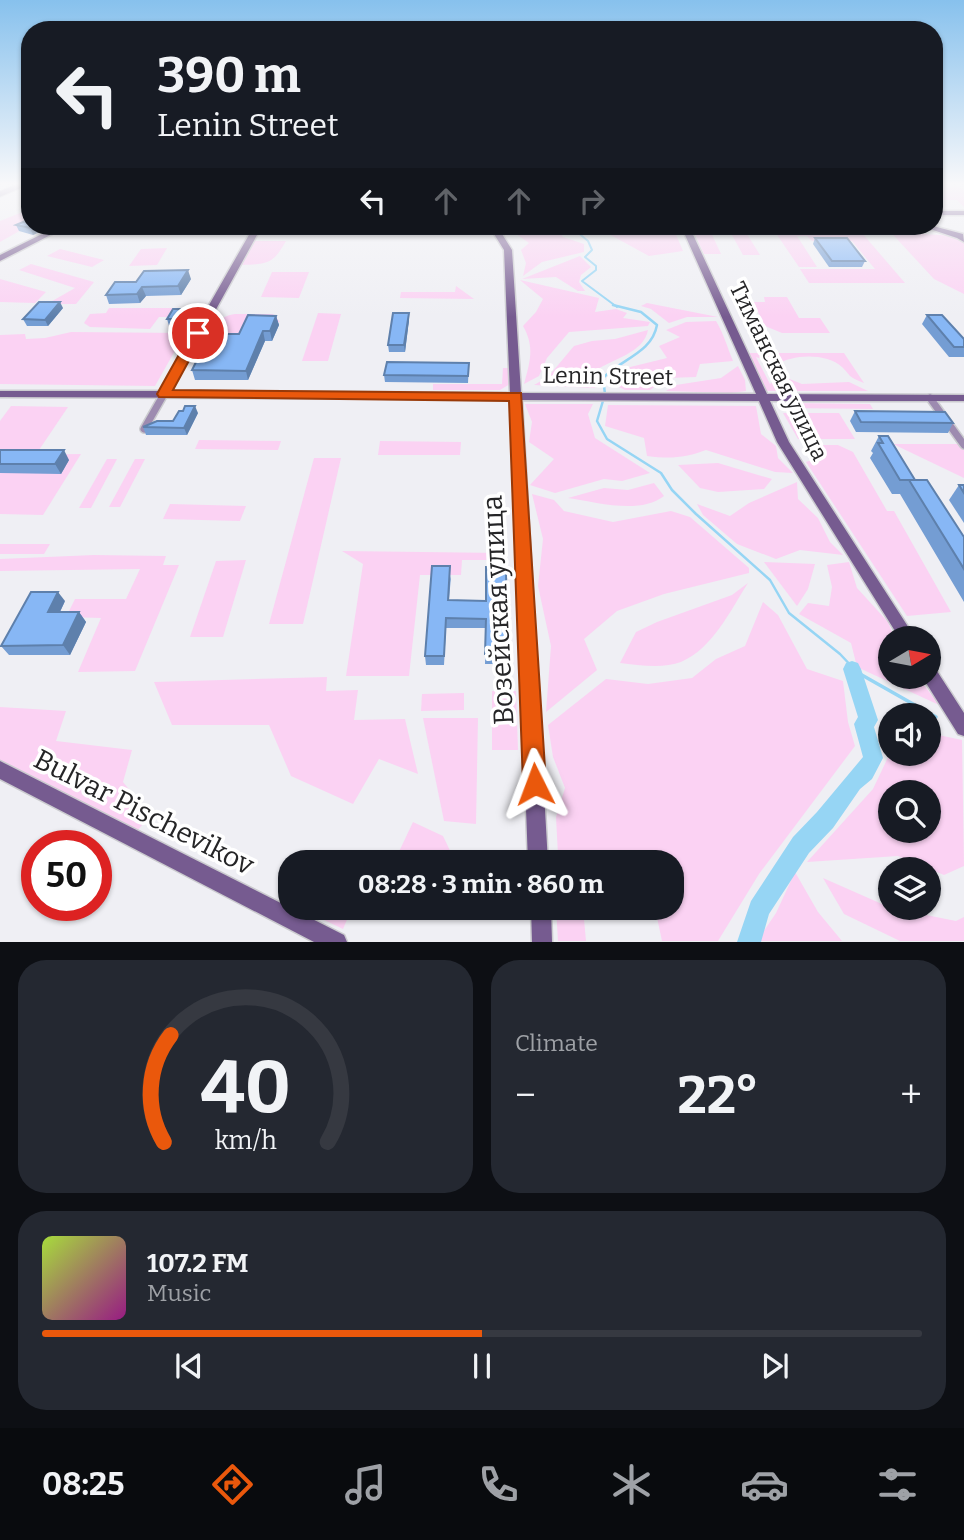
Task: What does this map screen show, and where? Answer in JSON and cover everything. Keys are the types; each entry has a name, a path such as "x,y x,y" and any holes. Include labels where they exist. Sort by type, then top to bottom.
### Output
{"main road":[{"path":"943,231 960,236 964,240"},
{"path":"0,258 46,235"},
{"path":"164,394 253,235"},
{"name":"Возейская улица","path":"499,235 508,250 523,396 538,850"},
{"name":"Тиманская улица","path":"689,235 783,442 900,626"},
{"name":"Lenin Street","path":"0,394 964,398"},
{"name":"Bulvar Pischevikov","path":"0,770 337,942"},
{"path":"541,920 542,942"}],"street":[{"path":"144,429 164,394"},
{"path":"930,398 964,445"},
{"path":"940,690 964,728"}],"shaded area":[{"path":"0,229 21,229 21,230 0,242"},
{"path":"518,235 562,235 584,244 584,252 542,262 523,276 526,263 521,250 529,243"},
{"path":"610,235 676,235 683,251 649,256"},
{"path":"695,235 712,235 721,254 704,254"},
{"path":"732,235 748,235 760,255 743,255"},
{"path":"777,235 864,235 905,283 809,283 800,269 875,269 852,241 812,241 807,236 797,236 817,267 799,267"},
{"path":"893,235 950,236 964,243 964,294 934,279"},
{"path":"255,241 286,241 269,261 242,265"},
{"path":"167,248 157,265 129,266 141,249"},
{"path":"60,249 104,260 92,267 47,256"},
{"path":"580,256 591,267 581,275 579,282 585,291 578,291 556,277 522,279"},
{"path":"31,264 94,282 76,304 47,304 75,288 19,270"},
{"path":"272,272 309,272 299,298 261,297"},
{"path":"0,279 46,292 35,303 0,302"},
{"path":"520,280 599,298 595,312 616,309 627,313 623,318 650,322 648,326 569,332 547,358 539,376 524,384 530,348 523,326 536,312 543,299"},
{"path":"456,286 474,299 400,298 401,292 455,292"},
{"path":"764,297 787,297 799,318 820,318 830,333 782,333 765,326 753,302 765,302"},
{"path":"647,303 718,317 687,317 669,323 651,309 641,306"},
{"path":"109,308 173,308 167,317 159,317 150,329 90,327 84,323 90,314 106,313"},
{"path":"318,313 341,314 328,361 302,361"},
{"path":"235,314 273,314 280,322 248,322 241,336 209,336 216,324"},
{"path":"716,321 733,361 700,364 696,377 667,378 650,390 625,390 619,387 622,369 667,358 659,346 680,337 666,330 686,322"},
{"path":"648,330 645,338 634,350 595,371 598,381 595,388 534,385 548,377 574,346"},
{"path":"71,332 185,333 155,386 0,384 0,335 25,334 26,339"},
{"path":"746,353 844,353 864,383 828,359 800,357 777,365 756,357 770,384 782,376 802,384 849,382 868,391 762,391"},
{"path":"738,366 745,380 746,391 666,391 676,385 721,378"},
{"path":"503,368 511,368 510,384 500,390 433,390 433,384 502,384"},
{"path":"781,403 870,404 873,409 784,408"},
{"path":"525,404 593,404 588,414 595,438 650,473 622,481 604,479 555,493 530,485 554,459 529,442 532,422"},
{"path":"608,405 756,406 761,434 776,446 778,458 793,473 775,472 706,450 677,457 647,456 644,438 605,426"},
{"path":"11,406 68,407 39,450 0,450 0,421"},
{"path":"783,413 839,413 855,439 798,439"},
{"path":"199,440 281,441 278,450 195,449"},
{"path":"380,441 461,442 460,455 378,455"},
{"path":"893,444 961,444 964,447 964,478"},
{"path":"804,445 838,445 853,452 887,511 894,511 951,612 907,616 806,462 812,460"},
{"path":"81,454 43,515 0,514 0,455"},
{"path":"314,458 341,458 303,624 269,624"},
{"path":"107,459 117,459 91,508 79,508"},
{"path":"135,459 145,459 120,507 109,507"},
{"path":"718,463 772,479 764,489 718,492 700,488 678,465"},
{"path":"797,482 798,499 818,518 830,542 843,555 800,550 776,559 737,544 703,515 697,504 730,516 749,503"},
{"path":"654,483 664,496 643,505 618,506 568,498 604,488 628,490"},
{"path":"532,494 554,500 564,511 613,522 671,511 690,517 749,568 749,573 664,594 617,611 584,639 597,670 546,712 551,646 538,586 543,539"},
{"path":"170,504 246,506 240,521 163,519"},
{"path":"0,544 50,544 44,554 0,554"},
{"path":"342,551 502,553 502,560 462,560 461,575 420,575 409,676 346,676 363,564"},
{"path":"94,555 166,556 163,565 179,565 135,671 78,672 101,618 66,617 75,599 126,599 140,569 0,571 0,559"},
{"path":"246,560 223,637 190,637 216,561"},
{"path":"764,562 815,564 808,589 797,606"},
{"path":"849,562 857,588 888,622 890,626 878,626 878,677 857,667 851,643 799,614 808,603 829,606 832,587 827,565"},
{"path":"748,583 720,628 692,656 666,665 620,663 636,632 732,595"},
{"path":"763,602 778,615 807,669 843,681 848,722 855,746 759,874 718,941 662,941 658,920 684,920 684,850 558,850 556,817 565,788 553,757 548,725 606,679 648,684 692,678 716,659 745,646"},
{"path":"327,677 326,691 358,690 354,720 405,719 418,774 379,759 353,804 291,776 269,725 172,725 154,682"},
{"path":"907,690 928,690 938,703"},
{"path":"492,691 516,691 518,750 492,750"},
{"path":"464,693 464,710 421,711 422,694"},
{"path":"0,707 66,711 56,741 132,750 123,782 150,815 138,830 0,760"},
{"path":"423,718 478,718 476,824 444,821"},
{"path":"941,736 962,740 964,866 944,875 941,874 941,857 898,856 807,862 873,789 884,766 941,766"},
{"path":"413,822 443,836 450,850 400,850"},
{"path":"795,872 818,912 842,941 757,941 776,913"},
{"path":"823,878 878,902 878,920 941,918 956,921 964,917 964,941 900,941 844,914"},
{"path":"324,920 347,920 343,929"},
{"path":"557,920 584,920 586,941 558,941"}],"building":[{"path":"815,238 847,238 865,261 832,261"},
{"path":"188,270 178,286 142,287 137,294 106,295 115,282 136,282 144,271"},
{"path":"39,302 60,302 45,320 23,319"},
{"path":"173,309 189,309 182,319 167,319"},
{"path":"393,313 409,313 404,345 388,345"},
{"path":"248,315 276,316 270,331 263,331 246,371 192,370 210,334 239,334"},
{"path":"927,315 942,315 964,339 964,347 954,347"},
{"path":"387,362 469,363 468,376 384,375"},
{"path":"185,406 195,406 184,428 143,427 157,421 173,421"},
{"path":"855,411 945,412 953,423 861,422"},
{"path":"879,436 888,436 915,480 900,480 878,443 883,443"},
{"path":"0,450 64,450 55,464 0,464"},
{"path":"909,480 927,480 964,537 964,569"},
{"path":"432,566 450,566 448,600 486,601 486,567 506,567 507,654 485,654 486,619 446,618 444,656 425,656"},
{"path":"31,592 58,592 48,612 79,612 63,645 1,646"}],"waterway":[{"path":"581,235 588,241 592,250 585,257 596,266 596,270 582,281 615,305"},
{"path":"615,305 641,312 657,325 654,335 642,349 603,378 605,394 597,421 607,439 661,473 672,490 696,514 770,580 789,613 840,654 856,671"},
{"path":"749,942 759,909 801,845 825,820 853,782 865,772 873,758 864,724 868,720 852,669"},
{"path":"853,670 911,703"}],"route":[{"path":"198,333 164,394 516,396 535,784"}]}
